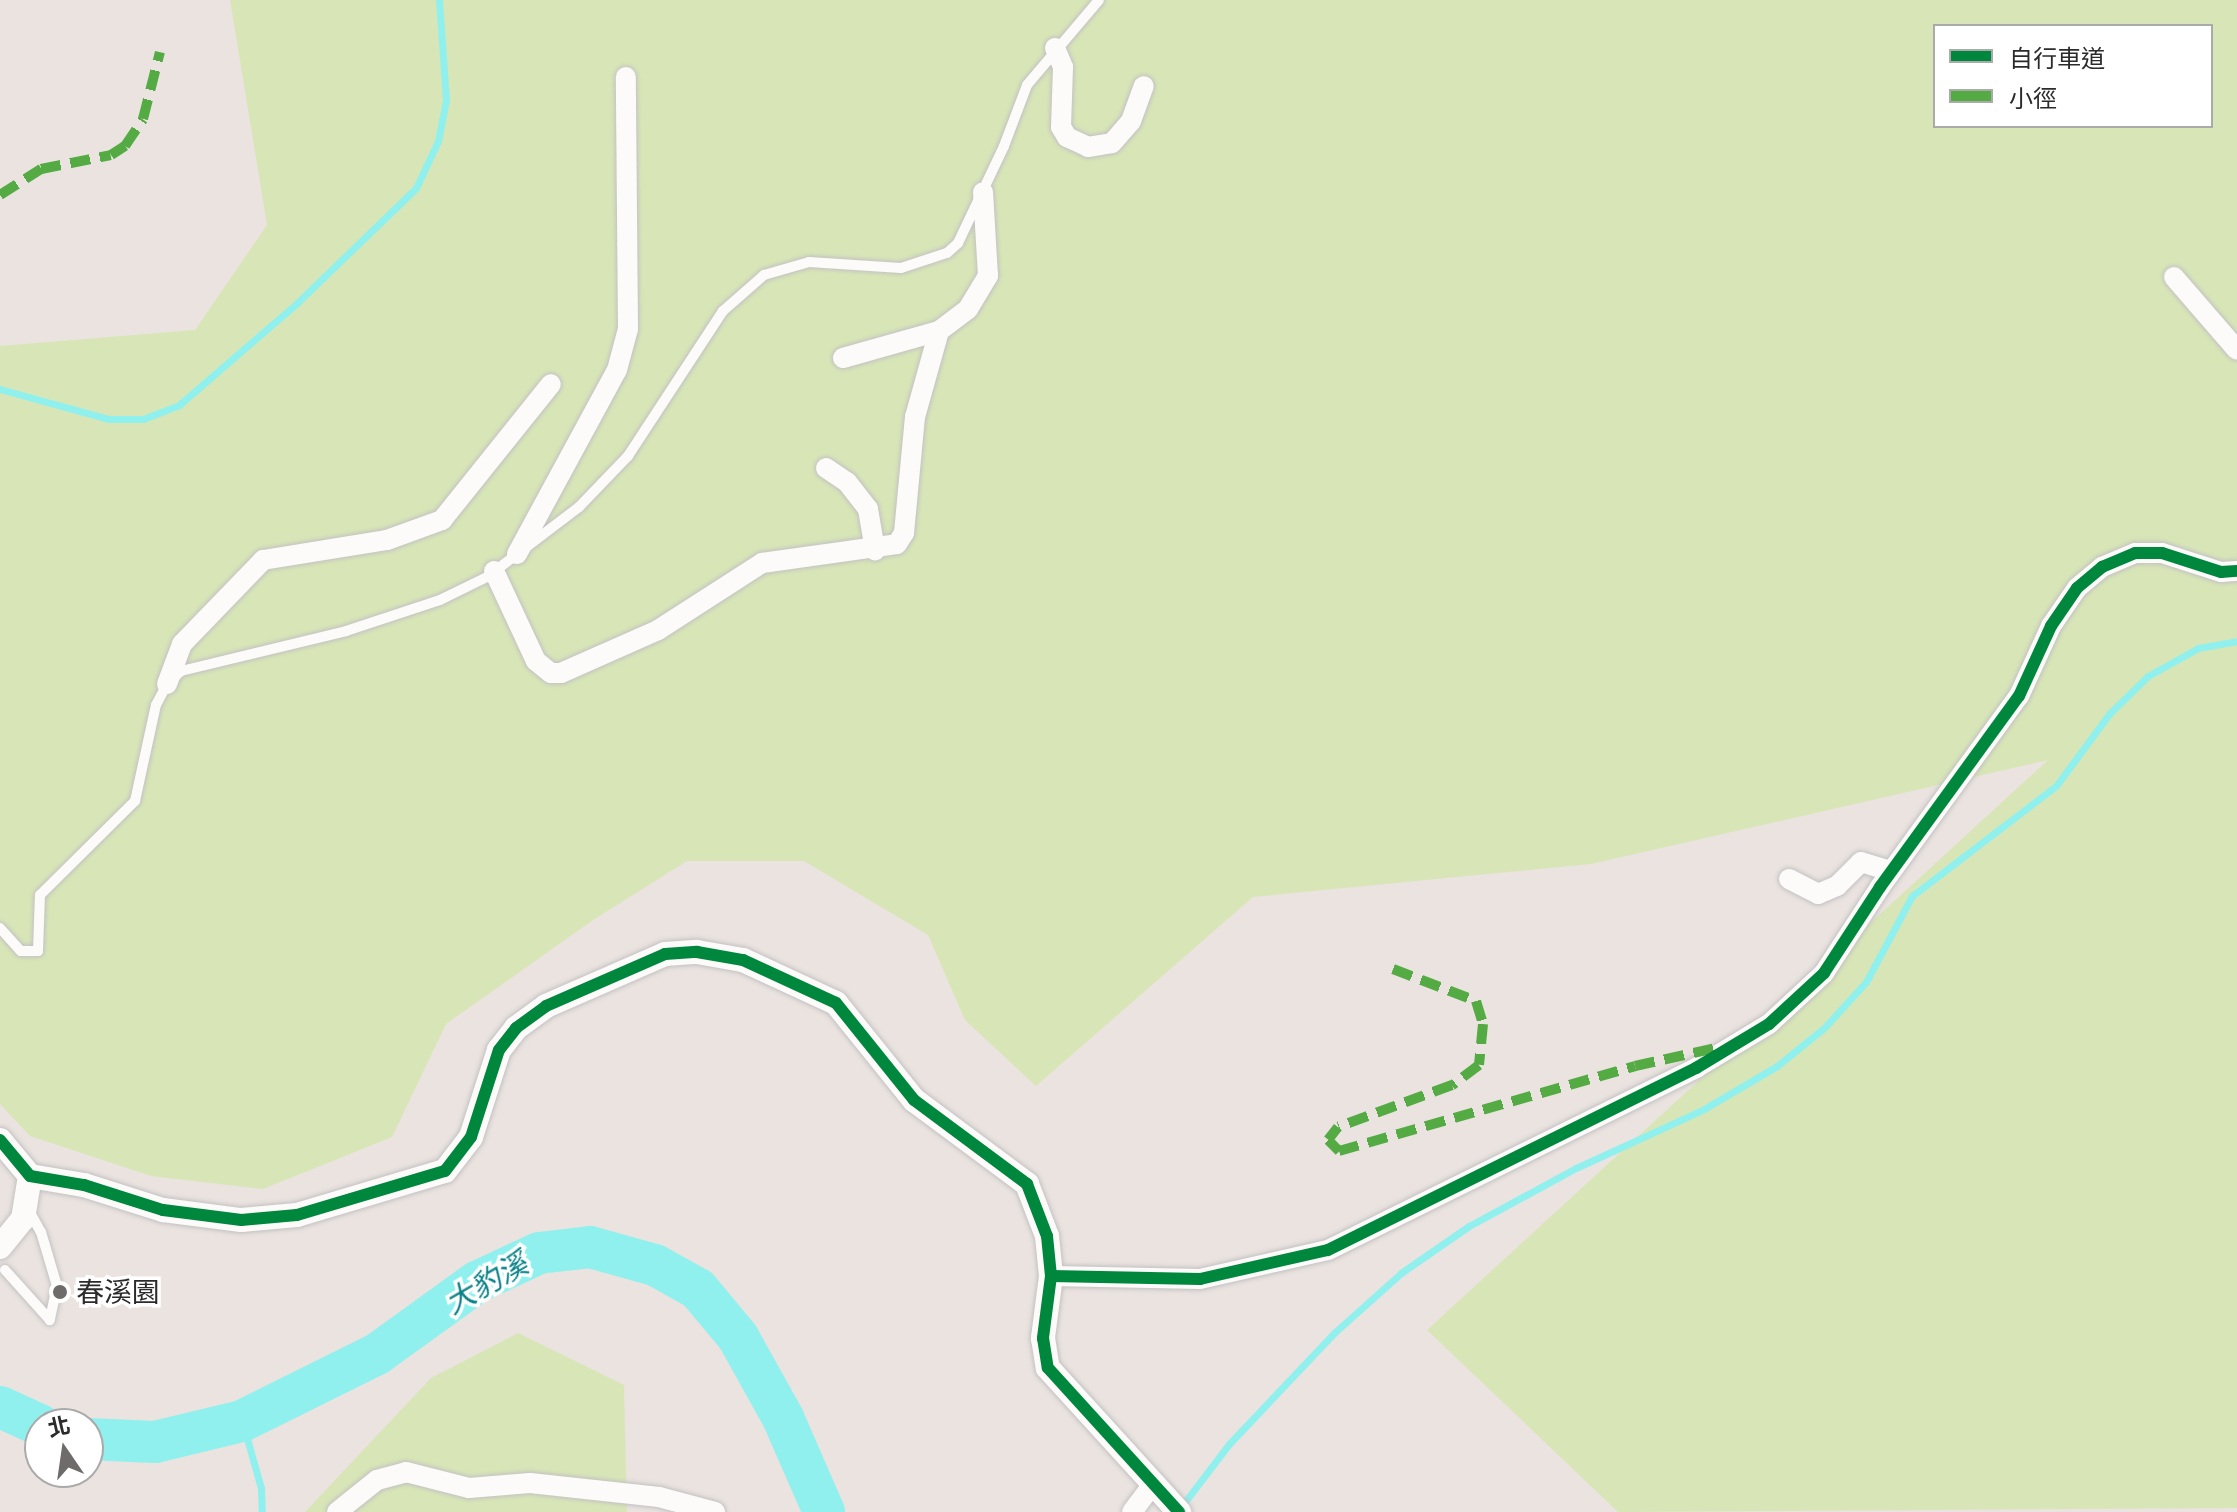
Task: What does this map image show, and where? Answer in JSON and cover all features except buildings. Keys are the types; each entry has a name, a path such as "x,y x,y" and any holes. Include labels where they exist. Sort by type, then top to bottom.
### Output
{"street":[{"path":"1055,48 1063,67 1061,127 1067,137 1088,147 1112,143 1131,121 1144,86"},
{"path":"517,554 617,370 628,329 626,77"},
{"path":"843,358 939,331 968,309 988,276 983,192"},
{"path":"2174,277 2237,350"},
{"path":"494,571 536,661 551,673 561,673 658,630 762,563 875,550 897,544 904,533 915,417 939,331"},
{"path":"167,684 182,644 263,560 387,540 442,520 551,384"},
{"path":"826,468 847,482 868,509 875,550"},
{"path":"1051,1276 1200,1279 1359,1238 1473,1176 1661,1087 1769,1024 1824,973 1891,871 2019,696 2051,626 2077,588 2102,567 2135,553 2162,553 2221,572 2237,571"},
{"path":"1789,879 1818,894 1837,886 1861,862 1891,871"},
{"path":"0,1140 30,1176 84,1185 163,1210 241,1220 297,1215 422,1179 460,1158 499,1050 516,1028 546,1006 625,968 665,954 697,952 743,960 836,1003 914,1100 1027,1184 1040,1206 1051,1276 1043,1338 1048,1368 1167,1498 1132,1512"},
{"path":"7,1250 27,1207 30,1176"},
{"path":"337,1512 377,1480 406,1472 469,1488 530,1483 659,1497 715,1512"}],"lane":[{"path":"0,928 21,951 38,951 40,895 135,801 151,723 167,684 195,664 346,631 440,600 494,571 579,507 628,456 723,311 746,286 780,267 809,262 885,269 928,264 958,243 983,192 1027,85 1055,48 1099,0"},
{"path":"7,1250 50,1320 57,1286 52,1261 27,1207"}],"green space":[{"path":"230,0 2237,0 2237,1508 1618,1512 1427,1330 2048,760 1591,864 1253,897 1036,1086 965,1020 928,935 804,861 687,861 593,920 446,1024 392,1137 263,1189 151,1176 30,1136 0,1104 0,346 195,330 267,225"},
{"path":"518,1333 624,1385 627,1512 305,1512 431,1378"}],"waterway":[{"path":"0,389 108,419 143,419 179,405 297,303 416,188 438,141 446,100 439,0"},
{"path":"1181,1507 1229,1444 1334,1333 1401,1273 1469,1226 1576,1168 1704,1109 1777,1066 1824,1028 1866,982 1912,896 2056,786 2109,714 2148,676 2198,648 2237,641"},
{"name":"大豹溪","path":"104,1440 155,1442 242,1421 377,1354 477,1282 539,1253 590,1247 655,1265 698,1289 738,1337 783,1418 824,1512"},
{"name":"大豹溪","path":"0,1407 24,1418"},
{"path":"242,1421 261,1488 262,1512"}],"marked path":[{"path":"0,195 41,169 111,155 125,146 143,119 160,52"},
{"path":"1393,969 1476,1001 1483,1024 1479,1065 1452,1085 1338,1127 1328,1140 1339,1151 1635,1066 1721,1047"}],"cycle path":[{"path":"1051,1276 1200,1279 1328,1250 1696,1068 1769,1024 1824,973 1880,887 2019,696 2051,626 2077,588 2102,567 2135,553 2162,553 2221,572 2237,571"},
{"path":"0,1140 30,1176 84,1185 163,1210 241,1220 297,1215 445,1171 471,1137 499,1050 516,1028 546,1006 665,954 697,952 743,960 836,1003 914,1100 1027,1184 1047,1236 1051,1276 1043,1338 1048,1368 1179,1512"}],"place":[{"name":"春溪園","path":"60,1292"}]}
